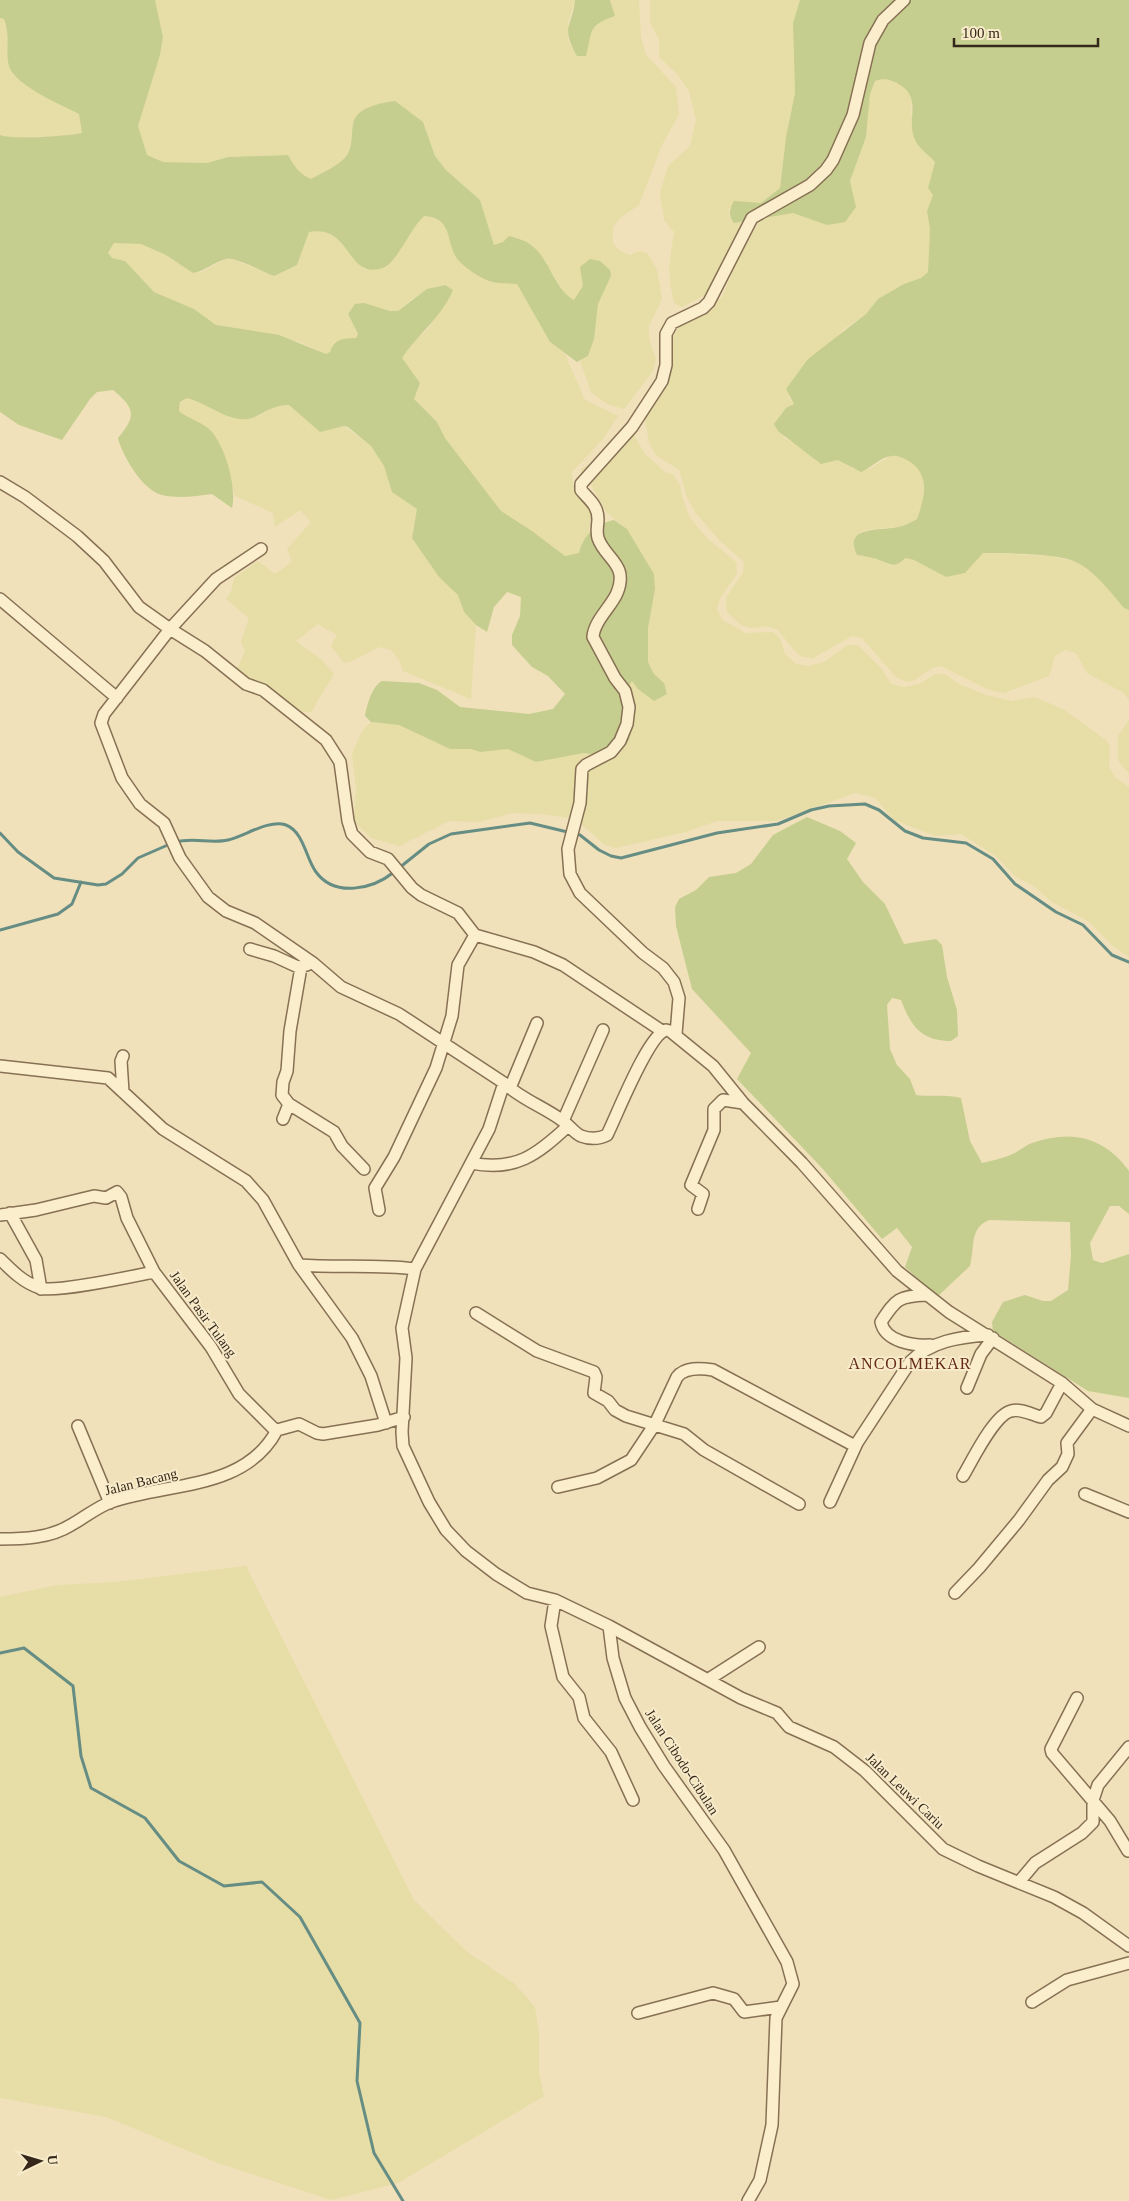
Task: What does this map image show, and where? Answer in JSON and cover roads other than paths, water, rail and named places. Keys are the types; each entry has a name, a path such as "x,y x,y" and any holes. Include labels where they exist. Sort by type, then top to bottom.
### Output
{"street":[{"path":"676,1034 679,998 674,982 663,968 643,953 580,893 570,874 568,850 580,803 582,769 611,752 620,741 627,724 629,707 625,691 615,678 593,637 595,629 617,592 620,573 614,559 599,541 596,507 581,487 583,481 632,427 664,376 667,332 675,321 703,308 709,302 752,218 810,185 833,160 853,114 870,43 883,20 904,0"},
{"path":"0,482 25,497 76,536 104,561 139,607 205,651 246,684 263,690 326,740 340,762 348,821 352,834 360,845 370,852 388,859 395,865 405,880 421,895 458,913 475,935 534,952 563,965 662,1031 670,1031 676,1034 713,1066 743,1103 802,1163 897,1271 926,1295 1062,1383 1092,1409 1129,1426"},
{"path":"261,549 216,579 170,629 104,714 101,723 116,765 132,794 164,823 174,848 208,897 226,911 255,923 313,963 342,987 399,1014 566,1123 578,1134 590,1138 607,1134 639,1065 662,1031"},
{"path":"0,598 117,698"},
{"path":"379,1210 375,1188 412,1121 436,1068 452,1016 458,965 475,935"},
{"path":"250,950 301,967 313,963"},
{"path":"301,967 290,1032 287,1071 283,1082 282,1094 289,1104 334,1132 342,1146 364,1169"},
{"path":"537,1023 489,1129 415,1269 402,1328 406,1358 403,1446 429,1502 446,1530 466,1551 496,1574 528,1593 555,1600 609,1626"},
{"path":"471,1163 493,1167 514,1164 537,1151 566,1123 603,1030"},
{"path":"123,1056 121,1061 123,1092"},
{"path":"0,1066 108,1078 162,1129 228,1168 255,1190 299,1265 357,1346 371,1376 386,1423"},
{"path":"698,1208 703,1194 691,1185 714,1130 714,1109 723,1100 743,1103"},
{"path":"282,1119 289,1104"},
{"name":"Jalan Pasir Tulang","path":"5,1214 45,1208 94,1196 106,1198 116,1192 121,1198 127,1218 154,1272 211,1347 239,1394 260,1416 277,1430"},
{"path":"5,1214 36,1260 41,1288"},
{"path":"0,1259 15,1274 41,1288 56,1288 133,1277 154,1272"},
{"path":"299,1265 331,1267 393,1266 415,1269"},
{"path":"926,1295 907,1296 897,1299 885,1316 882,1325 889,1334 903,1342 921,1346 934,1345 969,1336 991,1336"},
{"path":"476,1313 537,1350 594,1372 596,1377 594,1390 596,1395 608,1401 615,1410 626,1416 684,1434 704,1450 799,1504"},
{"path":"967,1388 981,1354 991,1336"},
{"path":"830,1502 855,1446 910,1362 920,1352 934,1345"},
{"path":"558,1487 597,1478 631,1460 655,1424 682,1371 704,1369 729,1378 855,1446"},
{"path":"963,1476 979,1447 1005,1414 1020,1410 1041,1417 1046,1413 1062,1383"},
{"path":"955,1592 984,1562 1019,1520 1048,1480 1062,1467 1068,1454 1067,1443 1092,1409"},
{"path":"277,1430 299,1424 317,1434 323,1434 386,1423 404,1417"},
{"path":"78,1426 110,1503"},
{"name":"Jalan Bacang","path":"0,1539 37,1537 66,1528 110,1503 196,1484 227,1474 259,1455 267,1447 277,1430"},
{"path":"1085,1494 1129,1512"},
{"path":"555,1600 551,1626 563,1677 579,1697 584,1718 611,1752 634,1800"},
{"name":"Jalan Leuwi Cariu","path":"609,1626 742,1698 777,1713 789,1727 819,1739 847,1757 896,1801 943,1849 978,1866 1019,1882 1083,1913 1129,1946"},
{"name":"Jalan Cibodo-Cibulan","path":"609,1626 616,1673 624,1698 640,1727 724,1850 787,1962 793,1984 776,2018 772,2125 760,2180 748,2201"},
{"path":"709,1679 759,1647"},
{"path":"1077,1698 1051,1751 1110,1821 1128,1851"},
{"path":"1019,1882 1034,1864 1082,1833 1093,1822 1093,1800 1098,1785 1129,1747"},
{"path":"1032,2002 1067,1980 1129,1963"},
{"path":"638,2013 714,1993 734,1999 744,2012 781,2006"}],"waterway":[{"path":"399,868 429,844 451,834 530,823 580,835 599,850 611,856 621,858 717,833 778,824 811,810 829,806 865,804 879,810 905,831 923,838 966,843 993,859 1015,884 1056,912 1083,925 1112,955 1129,962"},
{"path":"176,842 228,840 265,826 279,824 286,825 297,833 316,872 333,885 343,888 365,886 376,883 394,872"},
{"path":"0,833 18,852 54,878 98,885 106,884 122,874 138,858 170,844"},
{"path":"0,930 58,914 72,904 81,882"},
{"path":"0,1653 24,1648 73,1686 81,1756 91,1788 145,1818 179,1861 224,1886 262,1882 300,1917 360,2023 357,2081 374,2153 403,2201"}],"district":[{"name":"ANCOLMEKAR","path":"910,1363"}]}
